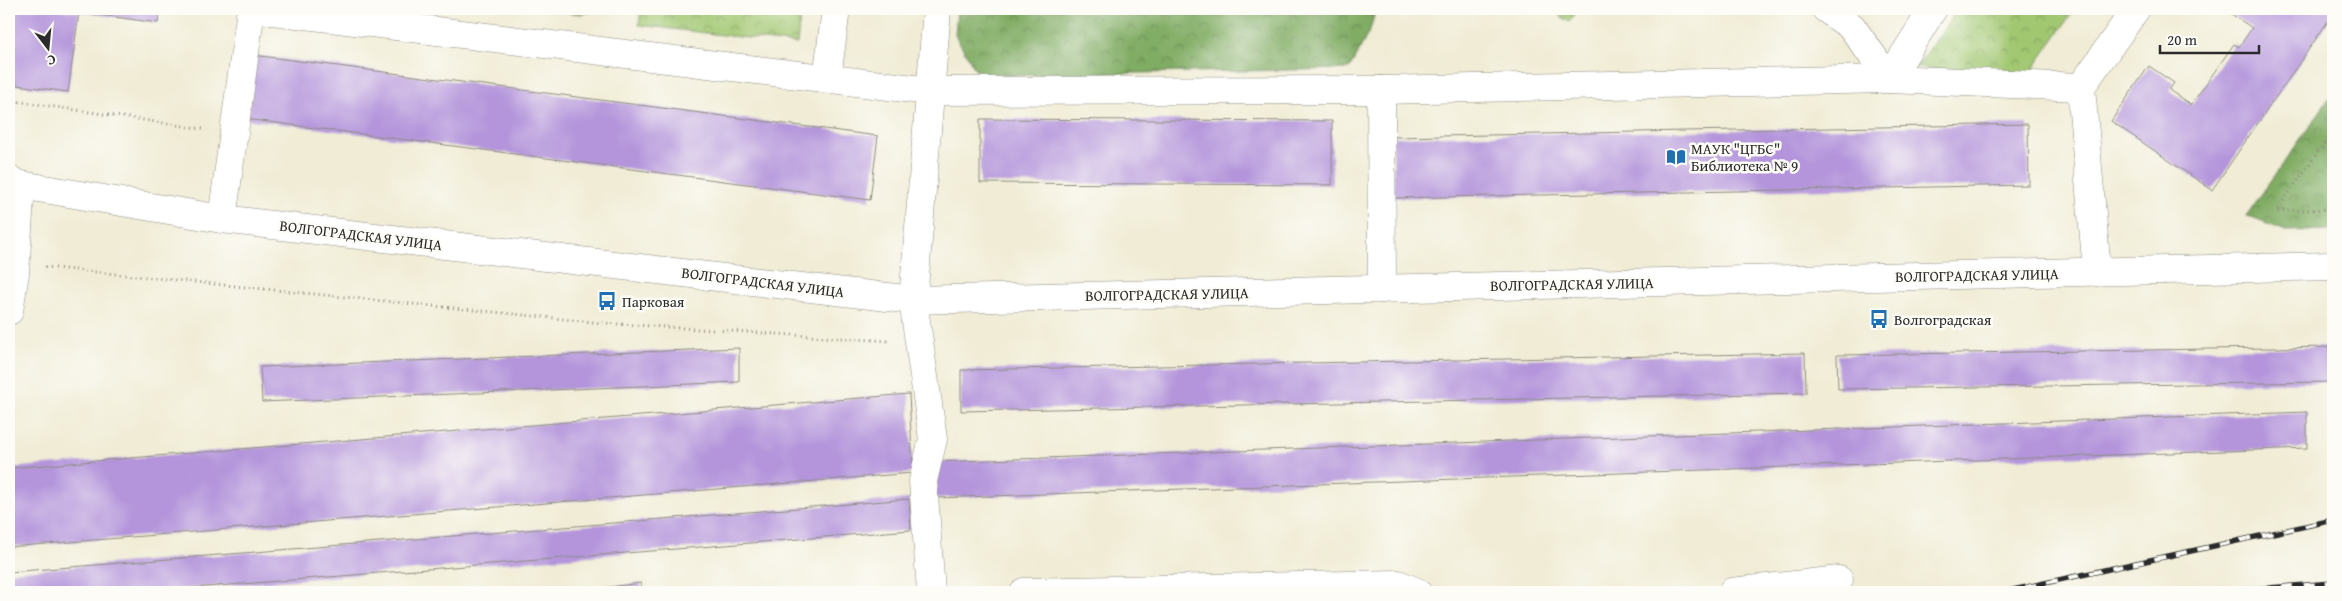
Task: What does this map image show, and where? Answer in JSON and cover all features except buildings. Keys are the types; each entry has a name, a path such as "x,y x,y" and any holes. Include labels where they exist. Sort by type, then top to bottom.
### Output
{"street":[{"path":"222,218 250,9"},
{"path":"256,9 930,91 1381,90 1889,79 2081,87"},
{"path":"827,78 836,9"},
{"path":"931,592 923,481 933,439 914,300 937,9"},
{"path":"1826,9 1852,27 1889,79"},
{"path":"1889,79 1933,9"},
{"path":"2097,272 2081,87 2136,9"},
{"path":"1381,90 1382,289"},
{"path":"9,311 15,273 15,182"},
{"name":"ВОЛГОГРАДСКАЯ УЛИЦА","path":"15,182 222,218 914,300 2333,266"},
{"path":"1732,592 1839,580"},
{"path":"1024,592 1398,584 1417,592"}],"path":[{"path":"9,100 234,134"},
{"path":"2333,131 2276,210 2333,209"},
{"path":"2321,148 2333,144"},
{"path":"38,266 603,323 920,343"}],"green space":[{"path":"535,9 599,9 582,14"},
{"path":"641,9 801,9 797,44 639,25"},
{"path":"957,9 1376,9 1370,30 1349,69 979,76 955,35"},
{"path":"1551,9 1579,9 1569,22"},
{"path":"1958,9 2075,9 2029,75 1916,68"},
{"path":"2333,93 2333,230 2286,231 2246,216"}],"railway":[{"path":"2004,592 2333,520"},
{"path":"2216,592 2333,583"}],"place":[{"name":"МАУК \"ЦГБС\" Библиотека № 9","path":"1676,157"},
{"name":"Парковая","path":"607,301"},
{"name":"Волгоградская","path":"1879,319"}]}
